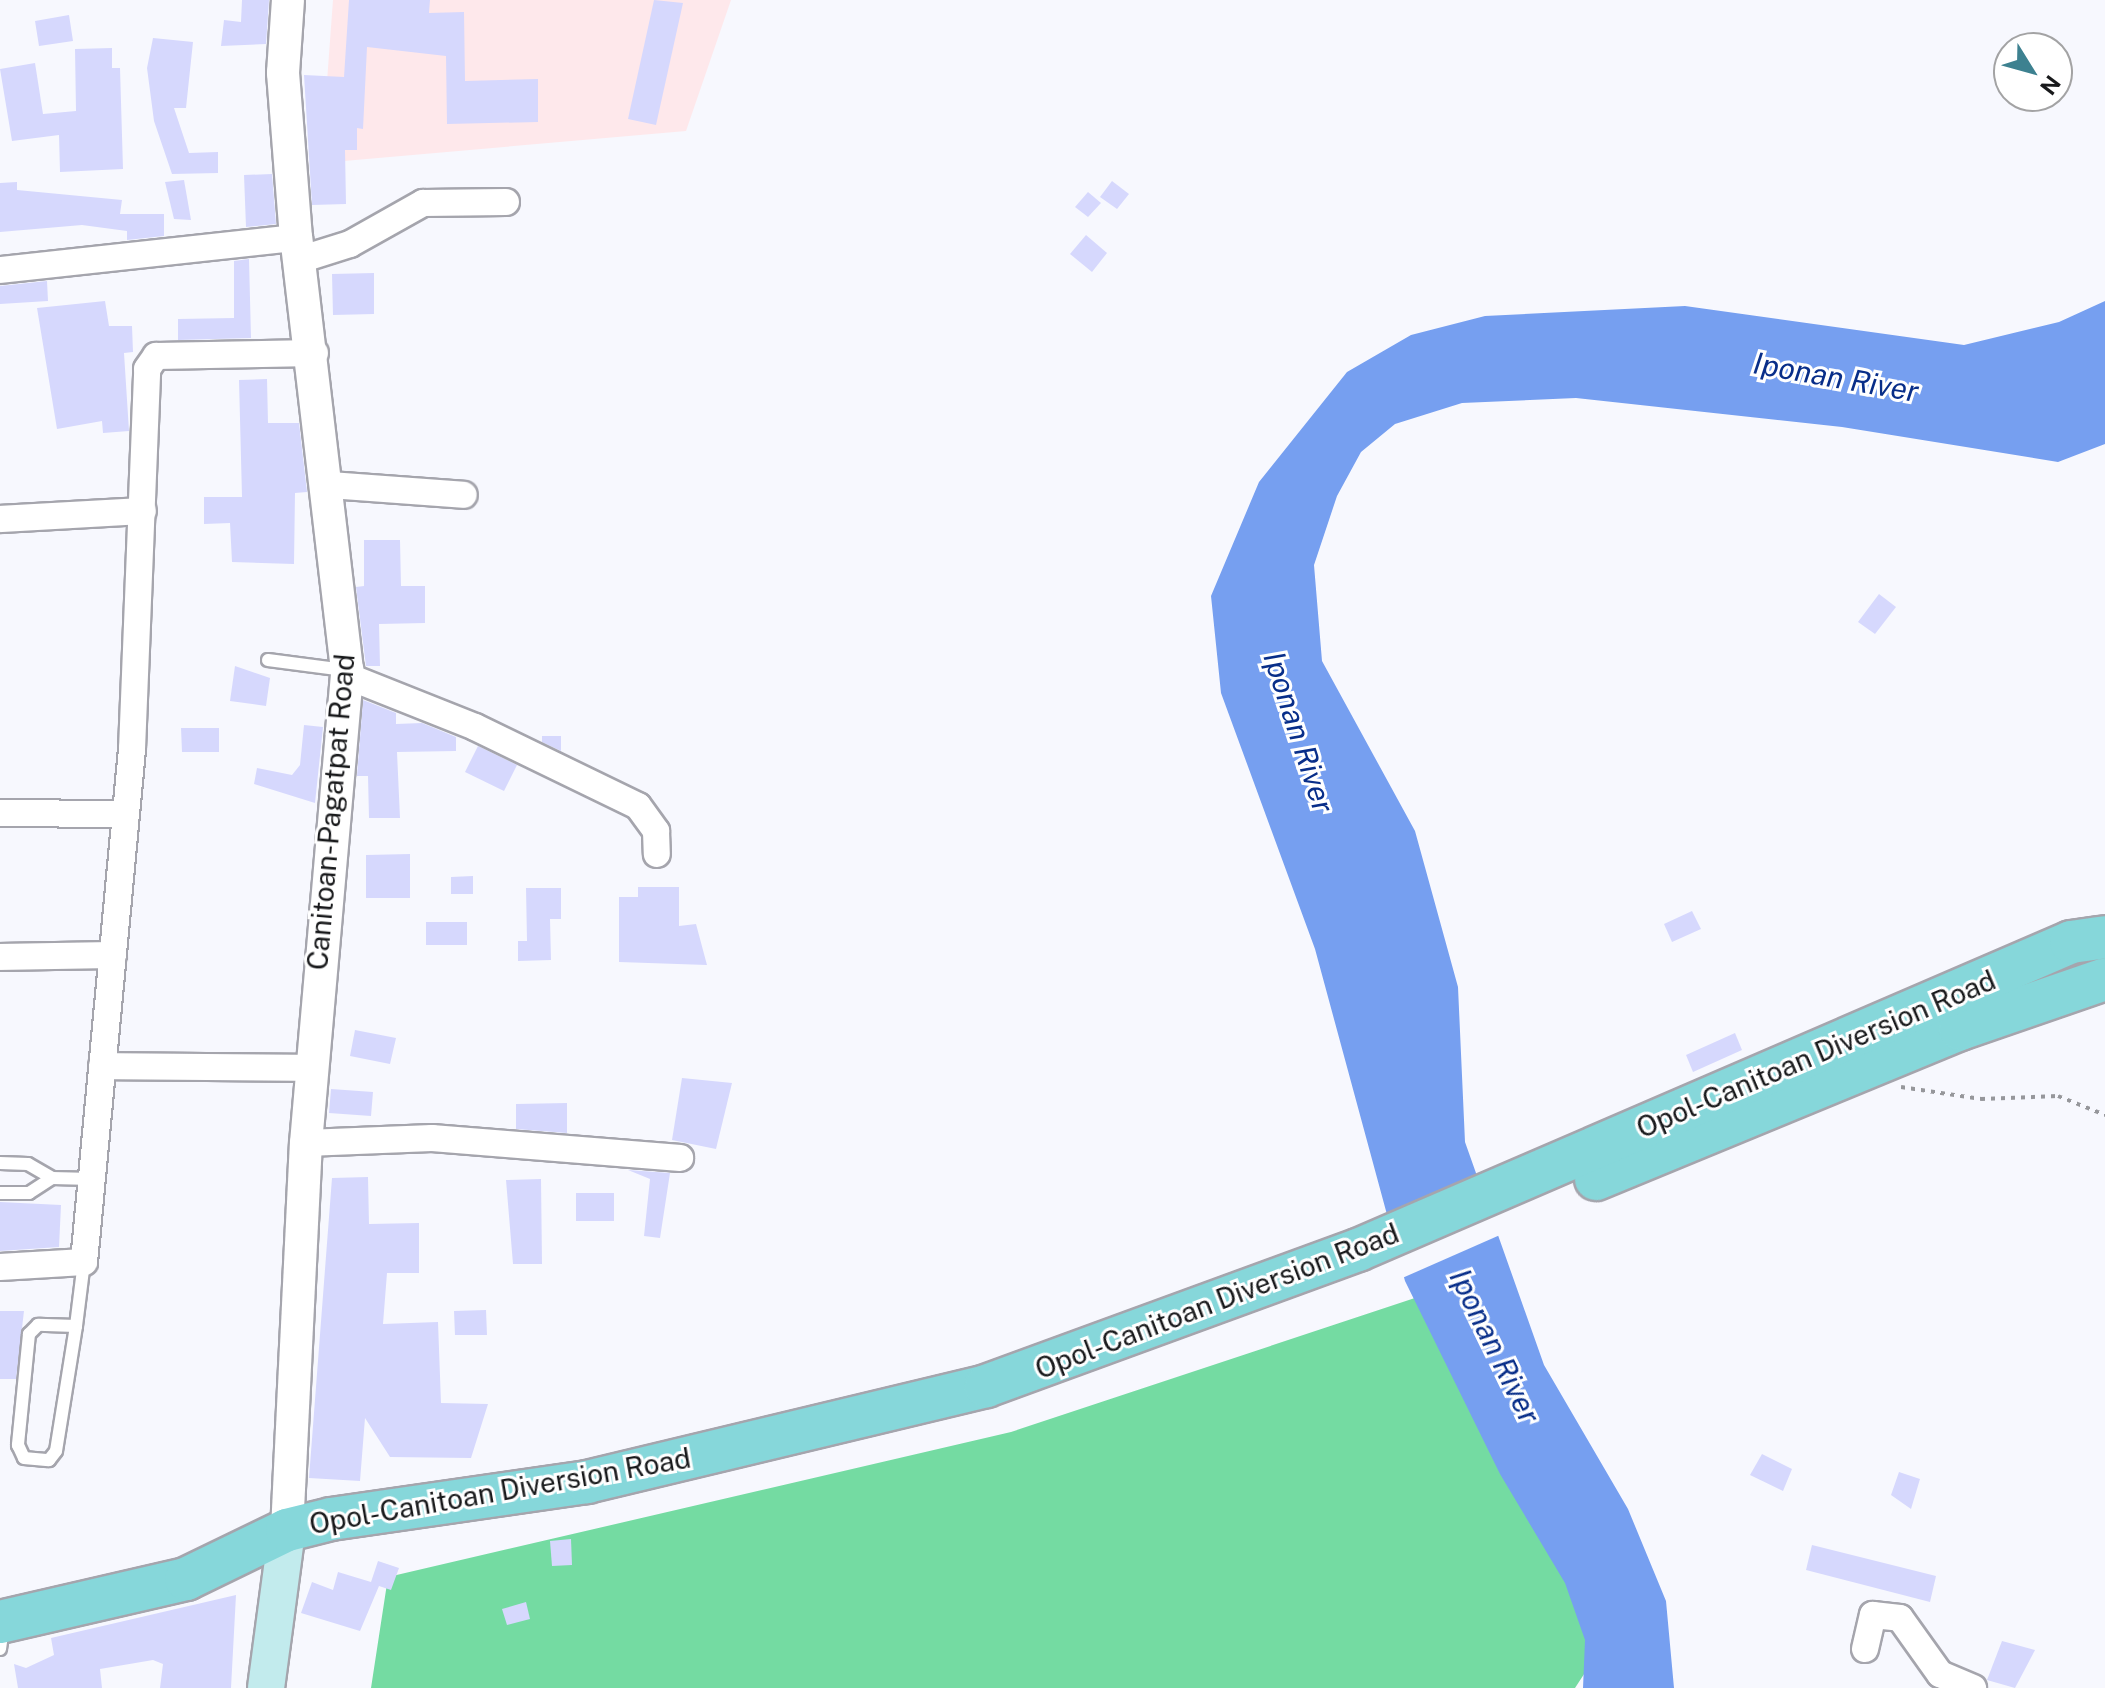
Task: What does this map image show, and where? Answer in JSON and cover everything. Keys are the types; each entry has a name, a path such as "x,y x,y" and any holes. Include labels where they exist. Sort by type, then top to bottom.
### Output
{"main road":[{"name":"Opol-Canitoan Diversion Road","path":"1402,1232 1470,1226 1504,1200 2071,942 2105,937"},
{"name":"Opol-Canitoan Diversion Road","path":"1,1631 186,1579 286,1542 587,1482 971,1390 1402,1232 1504,1200 1859,1073 2105,979"},
{"path":"266,1688 286,1542"}],"street":[{"name":"Canitoan-Pagatpat Road","path":"286,1542 311,1068 347,673 315,353 297,249 283,73 288,0"},
{"path":"0,270 350,244 423,203 506,202"},
{"path":"0,1267 84,1262 126,814 143,511 143,413 147,369 156,356 315,353"},
{"path":"329,485 464,495"},
{"path":"0,519 143,511"},
{"path":"347,673 475,727 638,806 656,831 657,854"},
{"path":"0,813 126,814"},
{"path":"0,957 113,955"},
{"path":"102,1066 311,1068"},
{"path":"306,1143 432,1138 680,1158"},
{"path":"1865,1649 1873,1615 1900,1618 1940,1674 1973,1688"}],"lane":[{"path":"268,660 347,673"},
{"path":"0,1163 28,1164 52,1178 92,1179"},
{"path":"0,1193 29,1193 52,1178"},
{"path":"76,1326 38,1325 29,1334 18,1445 24,1458 49,1460 56,1451 76,1326 84,1262"}],"path":[{"path":"1859,1073 1915,1091 2058,1096 2105,1115"}],"shaded area":[{"path":"333,0 731,0 686,131 321,163"}],"green space":[{"path":"1433,1292 1603,1645 1575,1688 371,1688 388,1577 1011,1432"}],"water":[{"name":"Iponan River","path":"2105,301 2105,444 2058,462 1842,427 1576,398 1462,403 1395,424 1361,452 1337,496 1314,565 1322,661 1415,831 1458,987 1465,1142 1544,1365 1628,1509 1666,1601 1674,1688 1583,1688 1585,1640 1565,1583 1500,1474 1405,1281 1315,949 1221,693 1211,596 1259,482 1347,372 1411,335 1485,316 1685,306 1964,345 2059,322"}],"pier":[{"path":"1482,1181 1500,1235 1400,1279 1386,1224"}],"building":[{"path":"242,0 269,0 266,44 221,46 224,20 241,22"},
{"path":"349,0 430,0 429,13 464,12 465,81 538,79 538,122 447,124 446,56 367,47 363,129 357,128 357,150 345,150 346,204 312,205 304,75 344,77"},
{"path":"654,0 683,3 656,125 628,119"},
{"path":"69,15 73,41 39,46 35,21"},
{"path":"153,38 193,42 186,108 174,108 189,153 218,152 218,173 172,174 154,121 147,68"},
{"path":"112,48 112,68 120,68 123,169 60,172 59,135 12,141 0,69 35,63 43,114 76,111 75,49"},
{"path":"272,174 276,224 246,227 244,175"},
{"path":"184,180 191,220 174,219 165,182"},
{"path":"1112,181 1129,194 1117,209 1100,197"},
{"path":"17,182 17,190 122,200 120,214 164,214 164,236 127,240 127,231 82,225 0,232 0,183"},
{"path":"1088,192 1101,203 1088,217 1075,207"},
{"path":"1086,235 1107,253 1092,272 1070,254"},
{"path":"249,259 251,338 178,340 178,319 234,318 234,261"},
{"path":"374,273 374,314 333,315 332,274"},
{"path":"47,281 48,301 0,304 0,286"},
{"path":"105,301 109,326 132,326 133,352 124,353 129,431 103,433 102,421 57,429 37,308"},
{"path":"267,379 268,423 299,423 307,492 295,493 294,564 232,562 230,523 204,524 204,497 242,497 239,380"},
{"path":"364,540 400,540 401,586 425,586 425,623 379,624 380,666 366,666 356,587 364,586"},
{"path":"1879,594 1896,607 1875,634 1858,622"},
{"path":"235,666 270,678 266,706 230,701"},
{"path":"363,700 396,713 396,724 422,723 456,737 456,751 397,752 400,818 369,818 368,776 357,776"},
{"path":"304,725 323,727 315,803 254,784 257,768 292,775 300,765"},
{"path":"181,728 219,728 219,752 182,752"},
{"path":"542,736 561,736 561,751 542,742"},
{"path":"478,746 517,765 504,791 465,772"},
{"path":"410,854 410,898 366,898 366,855"},
{"path":"473,876 473,894 451,894 451,877"},
{"path":"638,887 679,887 679,926 696,924 707,965 619,962 619,897 638,897"},
{"path":"526,888 561,888 561,919 550,919 551,960 518,961 518,941 527,941"},
{"path":"1692,911 1701,929 1672,942 1664,924"},
{"path":"426,922 467,922 467,945 426,945"},
{"path":"355,1030 396,1038 390,1064 350,1056"},
{"path":"1735,1033 1742,1050 1693,1072 1686,1055"},
{"path":"682,1078 732,1083 716,1149 672,1140"},
{"path":"331,1089 373,1092 371,1116 329,1113"},
{"path":"567,1103 567,1133 516,1129 516,1104"},
{"path":"628,1170 670,1173 660,1238 644,1236 650,1179"},
{"path":"368,1177 369,1224 419,1223 419,1273 387,1273 383,1324 438,1322 441,1403 488,1404 471,1458 390,1457 365,1418 360,1481 309,1478 332,1178"},
{"path":"541,1179 542,1264 513,1264 506,1180"},
{"path":"576,1193 614,1193 614,1221 576,1221"},
{"path":"0,1202 61,1205 59,1247 0,1251"},
{"path":"486,1310 487,1335 455,1335 454,1311"},
{"path":"0,1311 24,1311 16,1379 0,1379"},
{"path":"1762,1454 1792,1469 1783,1491 1750,1475"},
{"path":"1899,1472 1920,1479 1911,1509 1891,1495"},
{"path":"571,1539 572,1565 552,1566 550,1541"},
{"path":"1812,1545 1936,1576 1930,1602 1806,1570"},
{"path":"378,1561 399,1568 391,1590 379,1586 360,1631 301,1613 312,1582 333,1590 338,1572 371,1582"},
{"path":"236,1595 231,1688 160,1688 163,1664 153,1660 100,1669 102,1688 18,1688 14,1664 26,1668 54,1655 51,1638"},
{"path":"526,1602 530,1619 507,1625 502,1609"},
{"path":"2002,1641 2035,1650 2015,1688 1987,1680"}]}
